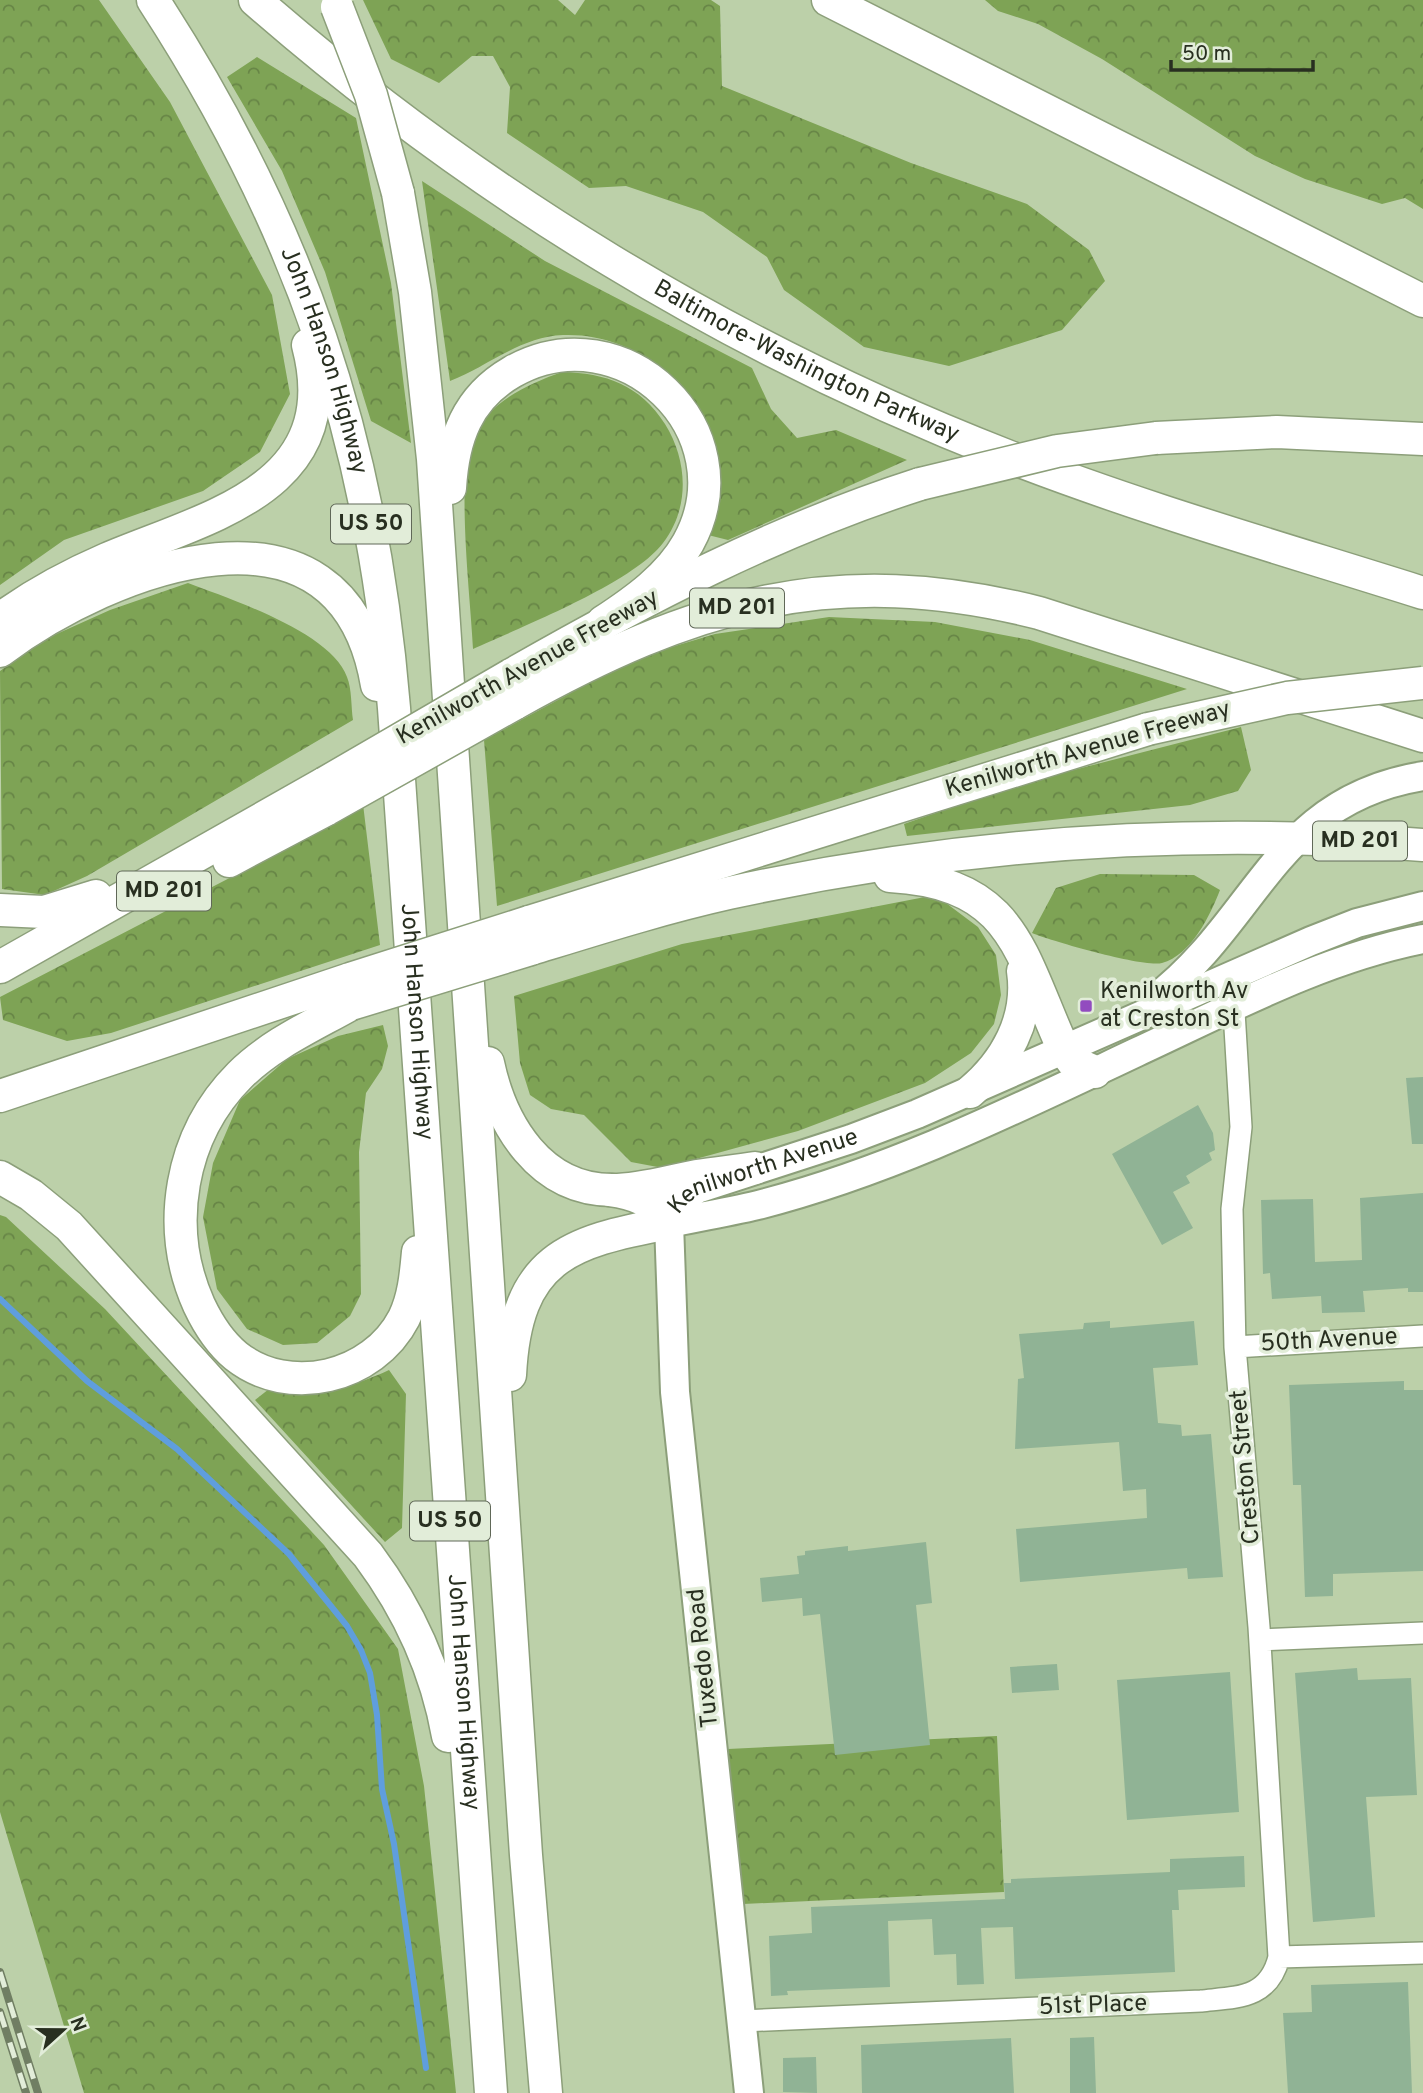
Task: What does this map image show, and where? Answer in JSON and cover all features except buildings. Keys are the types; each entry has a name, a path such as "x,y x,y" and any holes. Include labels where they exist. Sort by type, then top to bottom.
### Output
{"highway":[{"name":"John Hanson Highway","path":"153,0 210,93 271,208 322,338 362,483 386,621 405,854 475,1897 491,2093"},
{"name":"Baltimore-Washington Parkway","path":"255,0 342,74 453,158 618,265 753,341 864,396 1005,455 1140,504 1423,593"},
{"path":"828,0 1423,301"},
{"name":"US 50","path":"335,4 367,84 398,192 422,349 444,626 503,1506 546,2093"},
{"path":"0,619 82,571 247,500 274,481 287,465 309,421 314,373 271,208"},
{"path":"1270,225 1423,284"},
{"path":"444,626 452,457 461,425 481,397 504,377 534,362 569,355 606,358 638,371 653,381 667,393 688,422 701,459 702,498 687,545 650,587 603,622"},
{"name":"Kenilworth Avenue Freeway","path":"0,968 186,863 326,796 512,690 603,622 761,544 855,505 920,484 1056,451 1156,438 1277,432 1423,439"},
{"path":"0,651 37,625 103,590 195,559 244,557 278,563 307,575 342,602 366,642 375,674 405,854"},
{"name":"MD 201","path":"512,690 664,630 715,613 817,593 893,590 978,599 1038,613 1423,736"},
{"name":"Kenilworth Avenue Freeway","path":"0,1096 121,1057 351,991 530,935 1148,729 1287,698 1423,683"},
{"name":"MD 201","path":"0,968 250,851 326,796"},
{"name":"MD 201","path":"530,935 833,873 975,851 1046,844 1190,838 1296,838 1423,845"},
{"path":"0,911 31,914 58,909 186,863"},
{"path":"833,873 923,878 954,886 991,908 1015,942 1063,1048 1073,1062 1095,1072"},
{"path":"970,1092 1001,1058 1019,1025 1025,989 1015,942"},
{"path":"467,959 494,1085 509,1126 524,1147 555,1172 582,1185 643,1198 658,1209 669,1223 609,1234 582,1243 550,1266 530,1292 512,1338 503,1506"},
{"path":"351,991 251,1065 213,1107 197,1138 185,1173 181,1199 182,1248 200,1306 227,1348 260,1370 280,1376 308,1378 351,1369 386,1344 404,1318 414,1289 424,1145"},
{"path":"610,1190 755,1168"},
{"path":"0,1177 31,1195 69,1226 355,1541 391,1587 416,1630 438,1690 475,1897"}],"main road":[{"path":"1118,1024 1173,984 1202,957 1251,895 1270,866 1318,819 1356,796 1388,783 1423,776"},
{"path":"1232,976 1235,951 1251,895"},
{"name":"Kenilworth Avenue","path":"669,1223 681,1201 697,1189 862,1135 970,1092 1063,1048 1334,931 1423,906"},
{"name":"Kenilworth Avenue","path":"669,1223 759,1205 868,1170 973,1128 1328,966 1423,939"},
{"name":"Tuxedo Road","path":"669,1223 672,1367 749,2093"}],"street":[{"name":"Creston Street","path":"1232,976 1241,1127 1232,1209 1235,1347 1260,1640 1279,1957"},
{"name":"50th Avenue","path":"1235,1347 1423,1336"},
{"path":"1260,1640 1423,1633"},
{"path":"1279,1957 1423,1953"},
{"name":"51st Place","path":"742,2021 1232,1998 1266,1985 1275,1975 1279,1957"}],"green space":[{"path":"0,0 99,0 170,102 272,295 290,394 260,452 203,491 64,540 0,585"},
{"path":"363,0 558,0 575,15 585,0 711,0 720,6 722,86 911,163 1027,204 1089,250 1105,281 1062,330 949,366 864,347 784,290 767,257 703,212 626,186 589,188 507,133 510,87 493,56 472,56 439,83 391,59"},
{"path":"985,0 1423,0 1423,209 1405,198 1382,204 1305,179 1255,156 1102,59 1038,24 998,11"},
{"path":"257,57 356,118 391,283 411,443 371,421 325,272 282,171 227,77"},
{"path":"422,181 545,261 752,368 771,409 797,438 836,430 907,460 728,540 708,535 718,475 716,455 708,430 696,407 680,386 661,368 639,353 589,336 547,337 518,346 450,381"},
{"path":"562,372 593,375 621,384 645,400 655,411 673,438 682,469 682,500 678,515 663,543 627,573 575,603 473,649 467,571 465,479 473,436 480,424 499,404 536,382"},
{"path":"188,583 277,619 321,646 337,661 347,677 353,720 87,876 45,895 2,889 0,671 41,641 110,610"},
{"path":"829,617 935,622 1030,640 1187,689 497,906 484,740 635,658 715,634"},
{"path":"1241,727 1251,770 1238,791 1190,805 907,836 904,824 1015,785"},
{"path":"363,804 380,945 111,1033 67,1041 3,1020 0,997 274,855"},
{"path":"1100,874 1194,875 1220,890 1198,933 1182,952 1162,963 1118,958 1032,933 1056,888"},
{"path":"925,897 946,903 978,927 996,955 1001,995 994,1024 971,1053 925,1083 798,1131 663,1168 631,1162 584,1115 551,1109 530,1095 520,1063 514,996 682,944"},
{"path":"383,1025 388,1046 382,1069 366,1093 359,1152 361,1294 350,1316 317,1343 283,1345 247,1329 217,1289 203,1217 213,1163 240,1100 287,1059 338,1036"},
{"path":"0,1215 6,1217 105,1309 324,1545 398,1649 424,1786 456,2093 84,2093 0,1812"},
{"path":"389,1370 406,1394 402,1528 385,1542 255,1400 269,1389 330,1389 357,1383"},
{"path":"997,1736 1004,1892 743,1904 728,1749"}],"waterway":[{"path":"0,1299 87,1381 177,1449 289,1554 347,1626 361,1650 370,1673 377,1715 382,1789 394,1844 426,2068"}],"railway":[{"path":"0,1972 38,2093"},
{"path":"0,2012 26,2093"}],"place":[{"name":"Kenilworth Av at Creston St","path":"1086,1006"}]}
